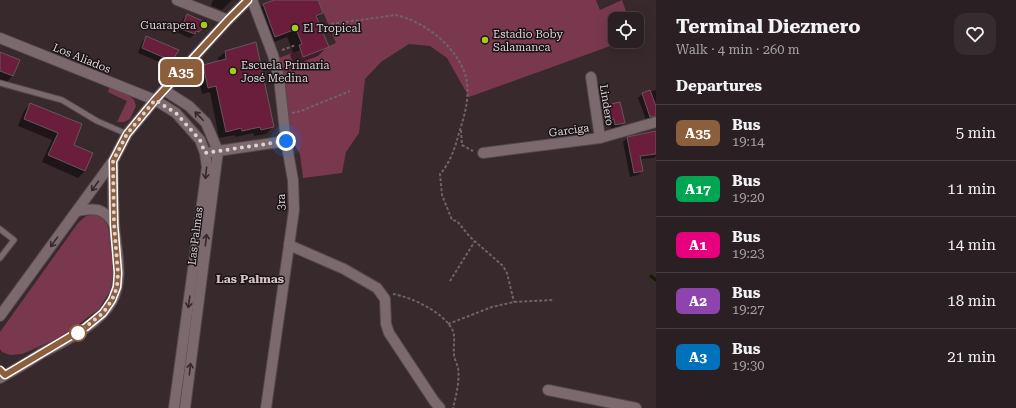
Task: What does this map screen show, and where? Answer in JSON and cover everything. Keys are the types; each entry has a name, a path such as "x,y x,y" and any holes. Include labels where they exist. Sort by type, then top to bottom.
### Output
{"street":[{"path":"177,0 228,20"},
{"path":"0,316 113,161 127,134 164,90 248,0"},
{"name":"3ra","path":"252,0 273,53 279,78 286,141 293,180 294,210 266,408"},
{"name":"Los Aliados","path":"0,38 155,100"},
{"name":"Lindero","path":"591,77 600,138"},
{"path":"164,90 189,106 206,123 218,151"},
{"name":"Las Palmas","path":"155,100 176,113 200,140 205,153 207,167 174,408"},
{"name":"Garciga","path":"483,154 600,138 656,122"},
{"path":"205,153 286,141"},
{"name":"Las Palmas","path":"185,408 218,151"},
{"path":"2,374 88,326 103,313 112,300 117,287 118,273 114,224 113,161"},
{"path":"77,211 88,209 102,211 109,216 114,224"},
{"path":"289,245 344,269 377,288 385,299 386,324 389,333 436,406"},
{"path":"548,390 636,408"}],"lane":[{"path":"0,83 62,100 97,121 127,134"},
{"path":"0,229 14,240 0,258"}],"path":[{"path":"331,24 396,15 426,28 439,36 458,60 464,71 467,91 466,112 456,146 446,167 440,174 442,195 452,220 456,221 474,241 503,266 507,273 514,302"},
{"path":"273,53 296,45"},
{"path":"283,115 301,111 350,91"},
{"path":"461,129 462,145"},
{"path":"456,146 462,145 470,150 483,154"},
{"path":"450,281 474,241"},
{"path":"377,288 432,308 452,329 454,333 454,354 458,370 453,408"},
{"path":"448,324 492,307 514,302 553,300"}],"shaded area":[{"path":"318,0 596,0 600,10 622,0 626,12 608,12 608,47 469,97 447,58 430,46 409,44 381,62 365,79 359,133 346,152 342,173 303,178 300,154 290,137 279,58 300,50 303,57 336,43"},
{"path":"110,86 130,96 134,100 136,106 130,119 124,122 117,122 127,101 108,92"},
{"path":"96,214 107,224 111,241 114,272 110,291 99,309 62,337 22,354 10,355 2,352 0,349 0,332 78,223 86,216"}],"building":[{"name":"El Tropical","path":"274,0 318,0 323,13 316,16 329,47 303,57 299,45 302,44 296,29 275,37 263,4"},
{"path":"187,14 208,22 199,32 196,31 195,34 181,29"},
{"path":"146,36 179,50 172,61 142,48"},
{"path":"256,42 274,127 261,130 260,127 242,131 241,128 226,132 216,86 208,88 203,65 226,59 225,51"},
{"path":"0,52 20,60 13,76 0,71"},
{"path":"650,90 656,106 656,116 650,117 642,93"},
{"path":"620,102 625,123 615,125 614,119 604,121 602,106"},
{"path":"30,103 82,124 74,145 93,153 85,171 48,155 58,133 24,119"},
{"path":"656,131 656,154 640,156 643,171 634,173 627,137"}],"waterway":[{"path":"651,276 656,280"}],"bus line":[{"name":"A35","path":"0,370 5,375 78,333 103,313 112,300 117,287 118,273 114,224 113,161 127,134 155,100 248,0"}],"place":[{"name":"Guarapera","path":"204,25"},
{"name":"El Tropical","path":"295,28"},
{"name":"Estadio Boby Salamanca","path":"485,40"},
{"name":"Escuela Primaria José Medina","path":"233,71"}],"district":[{"name":"Las Palmas","path":"250,279"}],"route":[{"path":"78,333 103,313 112,300 117,287 118,273 114,224 113,161 127,134 155,100 176,113 200,140 205,153 286,141"}]}
